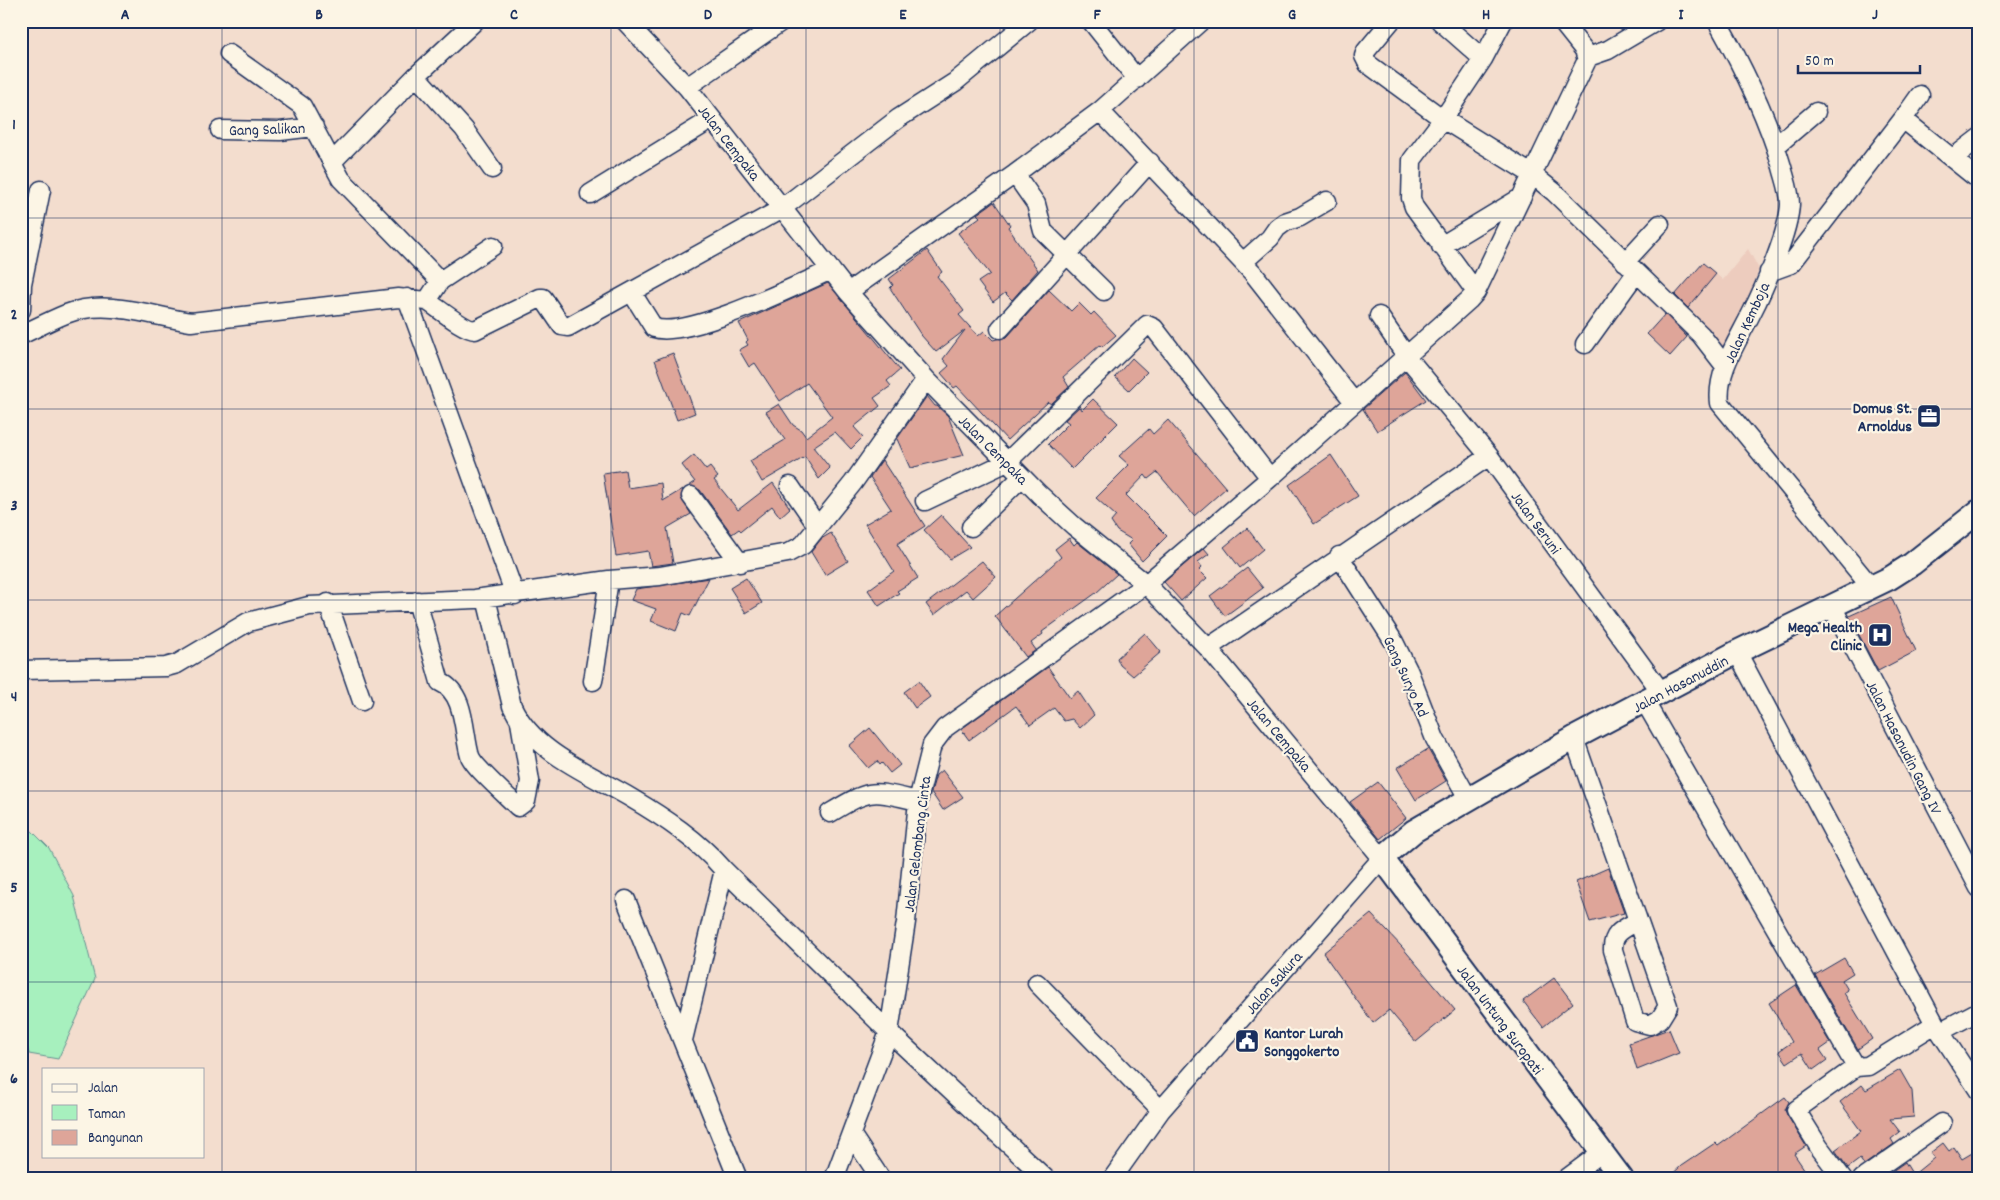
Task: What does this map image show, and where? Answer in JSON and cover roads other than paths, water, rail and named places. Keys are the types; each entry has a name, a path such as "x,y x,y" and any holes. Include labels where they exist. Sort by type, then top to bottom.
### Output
{"main road":[{"name":"Jalan Hasanuddin","path":"1382,858 1414,831 1574,738 1737,652 1871,587 1912,564 1979,511"},
{"name":"Jalan Untung Suropati","path":"1382,858 1622,1179"}],"street":[{"path":"332,162 416,76 476,21"},
{"name":"Jalan Cempaka","path":"625,21 687,87 848,292 926,379 1022,477 1074,526 1146,584 1208,648 1382,858"},
{"path":"687,87 782,21"},
{"path":"21,335 67,313 93,308 126,308 157,317 191,322 407,298 427,301 466,329 475,330 543,298 562,326 568,327 781,209 899,118 955,82 1029,21"},
{"path":"1091,21 1137,79"},
{"path":"848,292 1016,174 1100,111 1201,21"},
{"path":"1392,21 1366,51 1365,60 1443,119 1533,175 1564,201 1701,335 1725,366"},
{"path":"1440,21 1483,59"},
{"path":"1503,21 1483,59 1443,119 1412,160 1410,171 1411,198 1414,207 1476,292 1588,57 1608,50 1656,21"},
{"path":"1561,21 1588,57"},
{"name":"Jalan Kemboja","path":"1717,21 1757,101 1776,146 1790,202 1789,216 1759,298 1725,366 1719,394 1720,403 1871,587"},
{"path":"229,54 295,100 307,113 340,179 440,281"},
{"path":"416,76 464,129 492,169"},
{"path":"1769,272 1791,264 1920,95"},
{"path":"1100,111 1242,262 1354,402"},
{"path":"1776,146 1816,112"},
{"path":"590,194 712,119"},
{"path":"1903,119 1979,180"},
{"name":"Gang Salikan","path":"220,130 280,131 314,127"},
{"path":"1953,158 1979,138"},
{"path":"1000,329 1150,162"},
{"path":"1016,174 1036,204 1043,231 1104,291"},
{"path":"21,310 22,284 41,190"},
{"path":"1441,246 1522,197"},
{"path":"1242,262 1285,222 1300,217 1327,201"},
{"path":"1585,344 1631,267 1660,224"},
{"path":"427,301 440,281 493,246"},
{"path":"632,293 654,328 666,330 727,315 831,270"},
{"name":"Jalan Gelombang Cinta","path":"834,1179 889,1032 906,922 918,801 932,744 945,728 1146,584 1407,357 1476,292"},
{"path":"407,298 515,594"},
{"name":"Jalan Seruni","path":"1379,316 1407,357 1489,456 1653,697 1856,1068"},
{"path":"925,501 1007,462 1147,325 1154,328 1270,478"},
{"path":"21,670 166,667 192,658 248,622 309,606 486,598 609,580 660,576 788,553 804,545 853,483 926,379"},
{"path":"1208,648 1339,556 1489,456"},
{"path":"971,527 1022,477"},
{"path":"790,486 818,527"},
{"path":"690,496 740,563"},
{"name":"Gang Suryo Ad","path":"1339,556 1394,642 1409,672 1435,738 1469,800"},
{"path":"593,681 609,580"},
{"path":"417,601 440,682 446,685 464,716 470,757 518,807 526,800 530,781 520,722 512,706 486,598"},
{"path":"328,604 362,701"},
{"name":"Jalan Hasanudin Gang IV","path":"1832,606 1979,888"},
{"path":"1737,652 1938,1027 1979,1091"},
{"path":"520,722 548,750 633,799 695,840 889,1032 1046,1179"},
{"path":"1574,738 1668,1006 1660,1019 1650,1025 1636,1021 1613,950 1612,940 1618,932 1638,921"},
{"path":"830,813 861,794 871,792 918,801"},
{"name":"Jalan Sakura","path":"1112,1179 1161,1110 1382,858"},
{"path":"683,1040 724,870"},
{"path":"626,900 738,1179"},
{"path":"1037,982 1161,1110"},
{"path":"1843,1179 1819,1147 1796,1110 1856,1068 1868,1066 1938,1027 1979,1011"},
{"path":"1862,1179 1942,1123"},
{"path":"850,1134 881,1179"},
{"path":"1566,1179 1601,1153"}],"place":[{"name":"Domus St. Arnoldus","path":"1929,416"},
{"name":"Mega Health Clinic","path":"1880,635"},
{"name":"Kantor Lurah Songgokerto","path":"1247,1041"}]}
